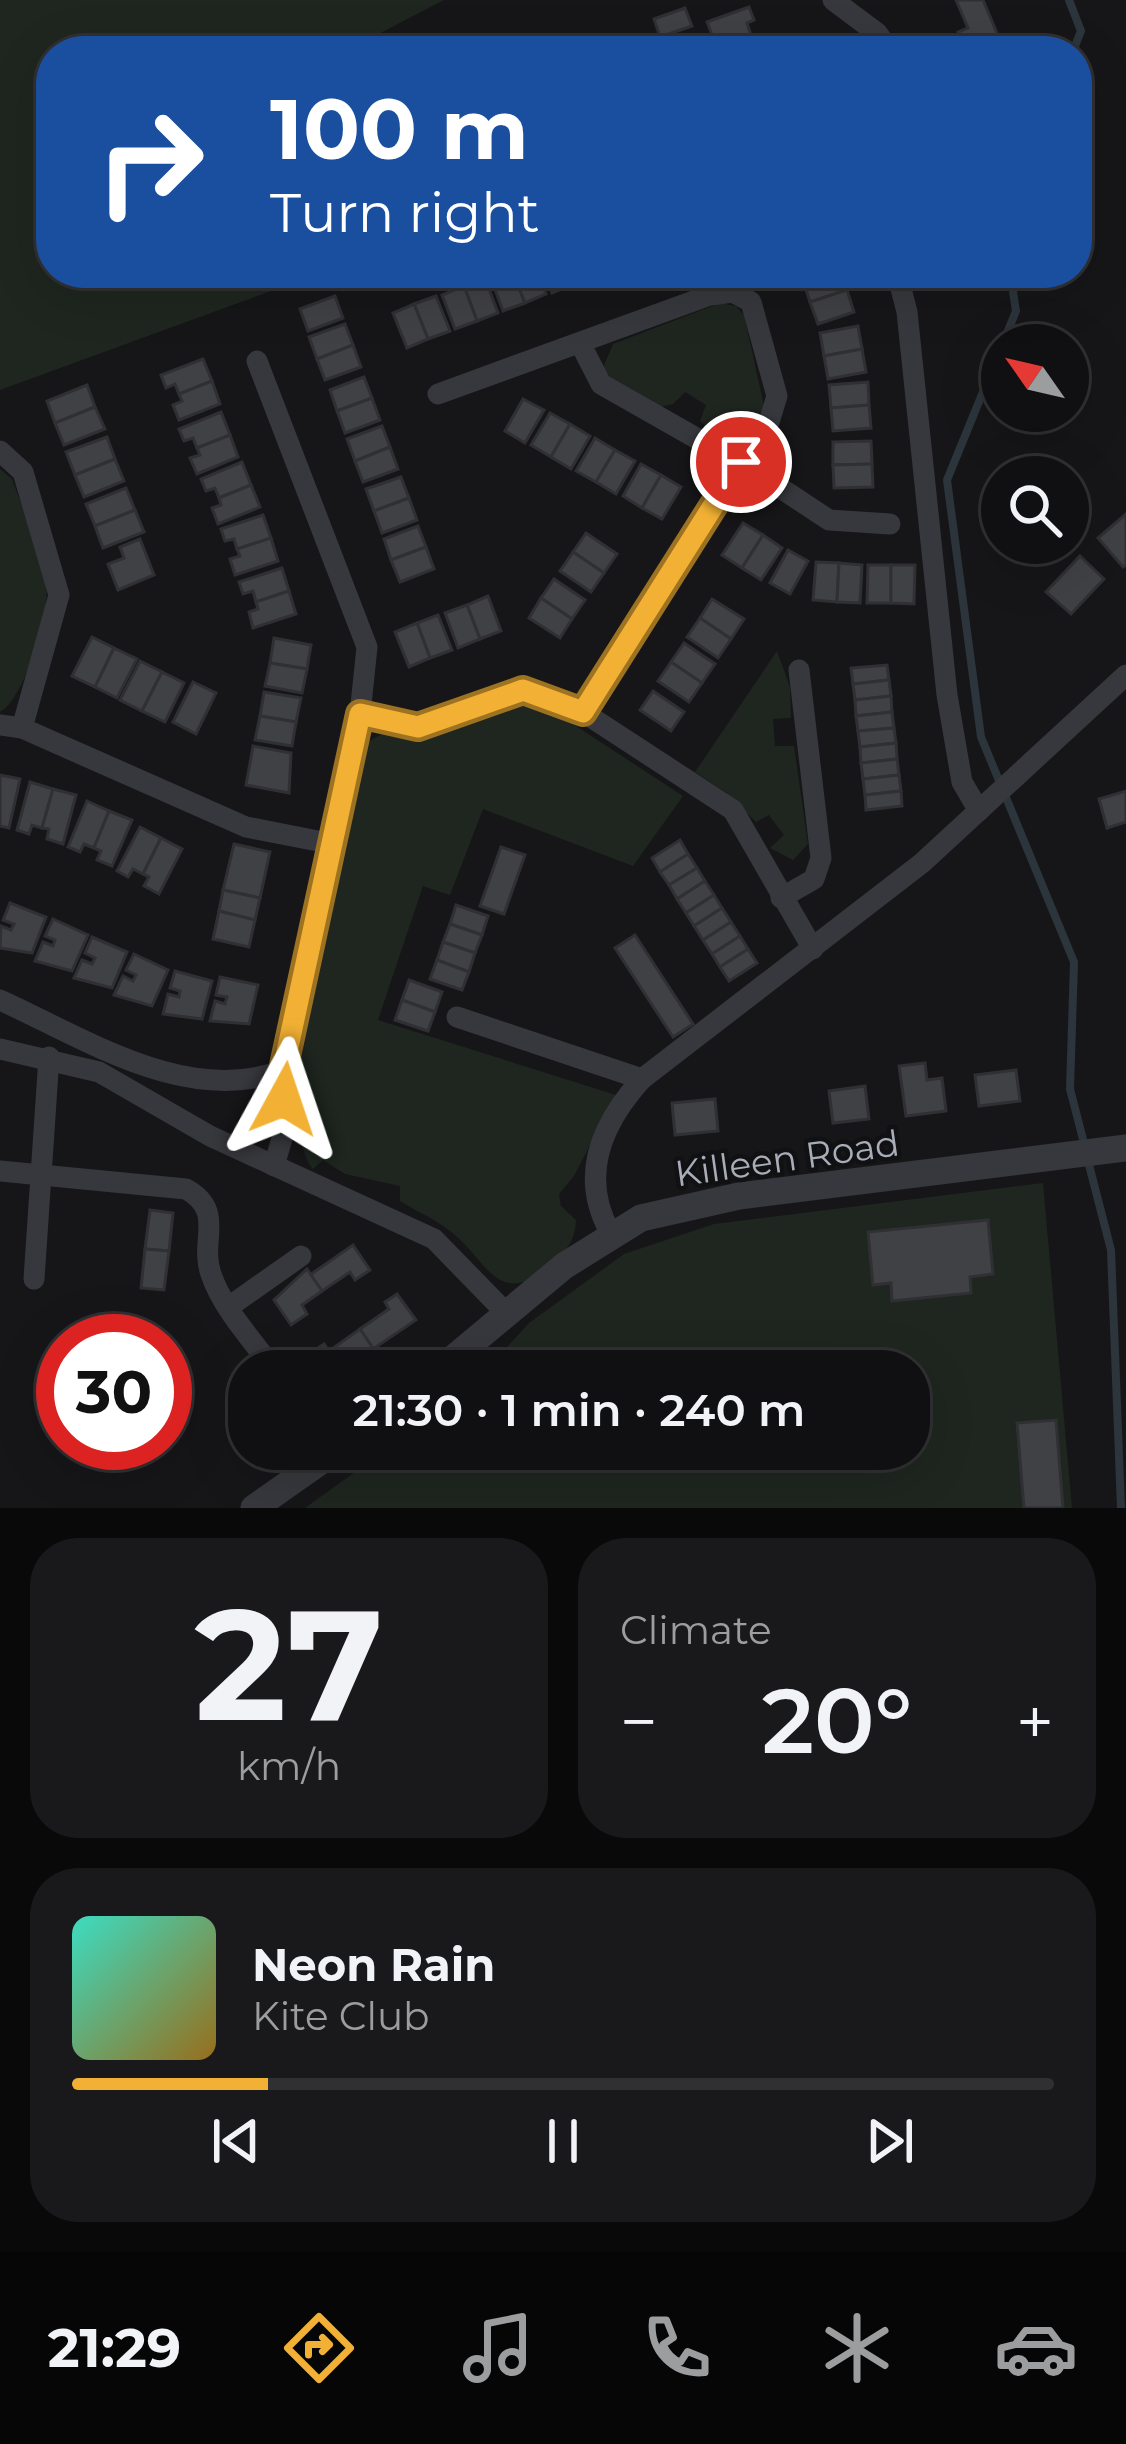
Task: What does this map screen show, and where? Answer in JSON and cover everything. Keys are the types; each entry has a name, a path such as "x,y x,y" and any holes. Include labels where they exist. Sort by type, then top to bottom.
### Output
{"street":[{"path":"832,0 879,36"},
{"path":"901,288 946,694 962,782 986,805"},
{"path":"438,394 710,295 733,292 751,302 776,396 769,422 583,712"},
{"path":"580,343 602,384 696,438"},
{"path":"256,361 367,647 360,714 328,843 283,1070 285,1128 274,1166"},
{"path":"0,451 23,472 59,596 11,726 246,827 328,843"},
{"path":"741,462 829,520 890,524"},
{"path":"781,898 814,879 821,858 799,670"},
{"path":"610,1232 592,1179 610,1121 642,1079 813,950 986,805 1126,675"},
{"path":"360,714 418,727 523,690 583,712 733,810 813,950"},
{"path":"0,1000 124,1058 215,1083 283,1070"},
{"path":"457,1016 642,1079"},
{"path":"0,1049 99,1072 210,1136 434,1239 506,1313"},
{"path":"34,1279 49,1057"},
{"name":"Killeen Road","path":"463,1350 610,1232 696,1203 1120,1149"},
{"path":"0,1171 186,1189 200,1196 212,1219 211,1276 260,1350"},
{"path":"230,1306 301,1256"},
{"path":"254,1508 308,1470"}],"shaded area":[{"path":"0,0 444,0 375,36 36,36 36,288 279,288 0,390"},
{"path":"720,303 736,306 744,315 764,406 723,476 706,464 720,440 700,421 706,405 685,392 673,404 661,407 612,380 603,368 613,344"},
{"path":"0,469 12,479 39,552 47,590 28,671 0,712"},
{"path":"777,651 790,687 791,718 773,719 775,746 794,746 808,844 793,860 770,848 784,835 769,815 756,822 727,793 695,772"},
{"path":"528,702 547,707 683,796 633,866 483,809 450,895 423,886 378,1020 616,1095 574,1176 559,1194 561,1206 576,1220 571,1241 548,1267 516,1283 493,1275 450,1231 400,1201 400,1186 345,1174 323,1160 313,1169 301,1137 298,1090 313,966 362,745 382,734 416,741"},
{"path":"1043,1183 1072,1508 305,1508 358,1470 930,1470 930,1350 504,1350 529,1323 624,1254 714,1224"}],"building":[{"path":"956,0 983,0 998,36 959,36 958,32 968,28"},
{"path":"749,7 754,20 747,23 751,36 712,36 707,22"},
{"path":"685,8 692,26 660,36 654,19"},
{"path":"465,288 489,288 498,313 477,321"},
{"path":"465,288 477,321 455,329 442,295"},
{"path":"494,288 519,288 525,303 503,311"},
{"path":"519,288 544,288 546,294 525,303"},
{"path":"806,288 846,288 847,290 810,302"},
{"path":"847,290 854,312 818,324 810,302"},
{"path":"335,296 343,318 308,331 300,309"},
{"path":"436,296 450,331 428,339 414,304"},
{"path":"414,304 428,339 407,348 393,313"},
{"path":"345,324 353,345 317,359 309,337"},
{"path":"858,326 862,349 824,356 820,333"},
{"path":"353,345 361,367 325,380 317,359"},
{"path":"862,349 866,372 828,379 824,356"},
{"path":"203,359 212,381 179,394 175,384 166,388 161,375"},
{"path":"364,377 372,398 337,411 330,390"},
{"path":"212,381 220,404 179,420 173,405 182,401 179,394"},
{"path":"868,382 869,405 831,408 829,385"},
{"path":"87,385 95,407 55,423 47,401"},
{"path":"372,398 380,420 345,433 337,411"},
{"path":"523,399 544,410 525,443 505,431"},
{"path":"869,405 871,428 833,431 831,408"},
{"path":"95,407 105,429 64,445 55,423"},
{"path":"221,412 230,435 197,448 193,438 184,441 179,429"},
{"path":"550,413 570,424 551,457 531,445"},
{"path":"570,424 590,436 571,469 551,457"},
{"path":"382,426 390,447 355,461 347,439"},
{"path":"230,435 238,457 197,474 190,458 200,455 197,448"},
{"path":"107,437 115,459 75,475 66,452"},
{"path":"595,438 615,450 596,482 576,471"},
{"path":"871,441 872,464 833,465 833,442"},
{"path":"390,447 398,469 363,482 355,461"},
{"path":"615,450 635,461 616,494 596,482"},
{"path":"115,459 124,481 84,497 75,475"},
{"path":"242,462 251,485 219,498 215,488 206,491 201,479"},
{"path":"641,464 661,475 642,508 623,496"},
{"path":"872,464 873,487 834,488 833,465"},
{"path":"661,475 681,487 662,519 642,508"},
{"path":"401,477 409,498 374,511 366,489"},
{"path":"251,485 260,507 218,524 212,508 221,505 219,498"},
{"path":"126,488 135,510 95,526 86,504"},
{"path":"409,498 417,520 382,533 374,511"},
{"path":"135,510 144,532 103,548 95,526"},
{"path":"1126,514 1126,565 1123,567 1098,538"},
{"path":"263,515 271,538 237,549 234,539 225,541 221,529"},
{"path":"743,523 763,535 742,568 722,555"},
{"path":"418,526 426,547 391,560 384,539"},
{"path":"586,533 617,554 604,573 573,552"},
{"path":"763,535 782,548 761,580 742,568"},
{"path":"271,538 278,561 235,575 230,559 240,556 237,549"},
{"path":"140,539 154,575 118,590 108,564 124,558 120,547"},
{"path":"426,547 434,569 400,582 391,560"},
{"path":"788,550 808,561 790,594 770,583"},
{"path":"573,552 604,573 591,592 560,571"},
{"path":"816,562 839,563 837,602 813,600"},
{"path":"839,563 862,565 860,603 837,602"},
{"path":"1072,564 1088,564 1104,579 1071,614 1046,592"},
{"path":"868,565 891,565 891,603 867,603"},
{"path":"891,565 915,565 914,604 891,603"},
{"path":"282,568 289,591 256,602 253,591 243,594 239,582"},
{"path":"554,579 585,600 572,619 541,598"},
{"path":"289,591 296,614 253,628 249,612 258,609 256,602"},
{"path":"488,596 501,631 480,639 467,605"},
{"path":"541,598 572,619 560,638 529,618"},
{"path":"712,599 744,619 731,639 700,618"},
{"path":"467,605 480,639 458,648 445,613"},
{"path":"438,615 452,650 430,658 417,623"},
{"path":"700,618 731,639 718,658 687,637"},
{"path":"417,623 430,658 409,667 395,632"},
{"path":"92,637 114,648 95,687 72,676"},
{"path":"274,638 311,645 307,669 270,663"},
{"path":"684,643 715,664 702,683 671,662"},
{"path":"114,648 137,659 117,698 95,687"},
{"path":"140,661 162,672 142,711 120,700"},
{"path":"671,662 702,683 689,702 658,681"},
{"path":"270,663 307,669 302,693 265,686"},
{"path":"887,665 889,680 853,684 851,668"},
{"path":"162,672 184,683 165,722 142,711"},
{"path":"889,680 891,696 855,700 853,684"},
{"path":"193,682 216,693 196,734 173,722"},
{"path":"653,691 684,712 671,731 640,710"},
{"path":"264,692 301,698 296,722 260,716"},
{"path":"891,696 892,712 856,716 855,700"},
{"path":"892,712 894,728 858,731 856,716"},
{"path":"260,716 296,722 292,746 255,740"},
{"path":"894,728 896,743 860,747 858,731"},
{"path":"896,743 897,759 861,763 860,747"},
{"path":"253,746 291,753 289,793 246,785"},
{"path":"897,759 899,775 863,779 861,763"},
{"path":"0,775 20,779 9,828 0,826"},
{"path":"899,775 901,791 865,795 863,779"},
{"path":"30,782 53,789 42,828 32,825 29,834 17,830"},
{"path":"53,789 76,795 63,844 47,839 49,829 42,828"},
{"path":"901,791 902,806 866,810 865,795"},
{"path":"1126,791 1126,822 1107,828 1099,799"},
{"path":"87,801 109,811 94,848 84,844 80,852 68,847"},
{"path":"109,811 132,820 112,866 97,860 101,851 94,848"},
{"path":"140,827 161,838 143,874 133,869 128,877 117,871"},
{"path":"161,838 182,849 159,894 144,886 149,877 143,874"},
{"path":"680,840 688,854 660,872 652,858"},
{"path":"234,844 270,852 260,898 223,890"},
{"path":"501,847 525,855 504,914 480,906"},
{"path":"688,854 697,868 669,885 660,872"},
{"path":"697,868 705,881 677,899 669,885"},
{"path":"705,881 714,895 686,913 677,899"},
{"path":"223,890 260,898 255,920 219,911"},
{"path":"714,895 722,908 694,926 686,913"},
{"path":"10,903 46,917 32,953 0,948 1,926 11,930 14,924 3,920"},
{"path":"456,905 488,916 482,935 450,924"},
{"path":"722,908 731,922 703,940 694,926"},
{"path":"219,911 255,920 249,947 213,939"},
{"path":"53,919 88,935 72,971 35,961 43,942 53,946 55,940 45,936"},
{"path":"731,922 740,936 712,954 703,940"},
{"path":"450,924 482,935 475,953 443,942"},
{"path":"635,935 693,1024 673,1037 615,948"},
{"path":"740,936 748,949 720,967 712,954"},
{"path":"92,937 127,952 112,988 74,978 82,960 92,964 95,958 85,953"},
{"path":"443,942 475,953 469,972 437,960"},
{"path":"748,949 757,963 729,981 720,967"},
{"path":"134,954 168,970 152,1006 114,995 123,976 133,981 136,975 126,970"},
{"path":"437,960 469,972 462,990 430,979"},
{"path":"175,971 212,981 202,1019 163,1014 168,994 179,997 180,991 170,988"},
{"path":"220,977 258,985 249,1024 210,1021 215,1001 225,1004 227,997 216,995"},
{"path":"409,980 442,992 435,1012 402,1000"},
{"path":"402,1000 435,1012 428,1031 395,1020"},
{"path":"925,1063 927,1080 942,1078 946,1111 906,1116 899,1066"},
{"path":"1016,1070 1020,1101 979,1106 975,1075"},
{"path":"865,1086 869,1119 833,1123 829,1091"},
{"path":"715,1099 718,1131 675,1135 672,1103"},
{"path":"150,1210 173,1213 169,1251 145,1249"},
{"path":"988,1220 993,1274 970,1277 971,1293 892,1301 891,1283 873,1285 868,1232"},
{"path":"353,1245 370,1270 355,1280 350,1272 322,1291 310,1275"},
{"path":"145,1249 169,1251 164,1290 141,1288"},
{"path":"307,1269 322,1291 302,1305 307,1314 291,1325 274,1300"},
{"path":"397,1294 416,1320 373,1349 360,1329 389,1309 385,1302"},
{"path":"360,1329 374,1350 330,1350"},
{"path":"1056,1420 1063,1508 1024,1508 1017,1423"}],"waterway":[{"path":"1069,0 1079,36"},
{"path":"1012,288 1016,311 947,480 981,737 1074,962 1070,1089 1085,1147"},
{"path":"1088,1161 1111,1250 1121,1508"}],"route":[{"path":"284,1099 283,1070 328,843 360,714 418,727 523,690 583,712 741,462"}]}
